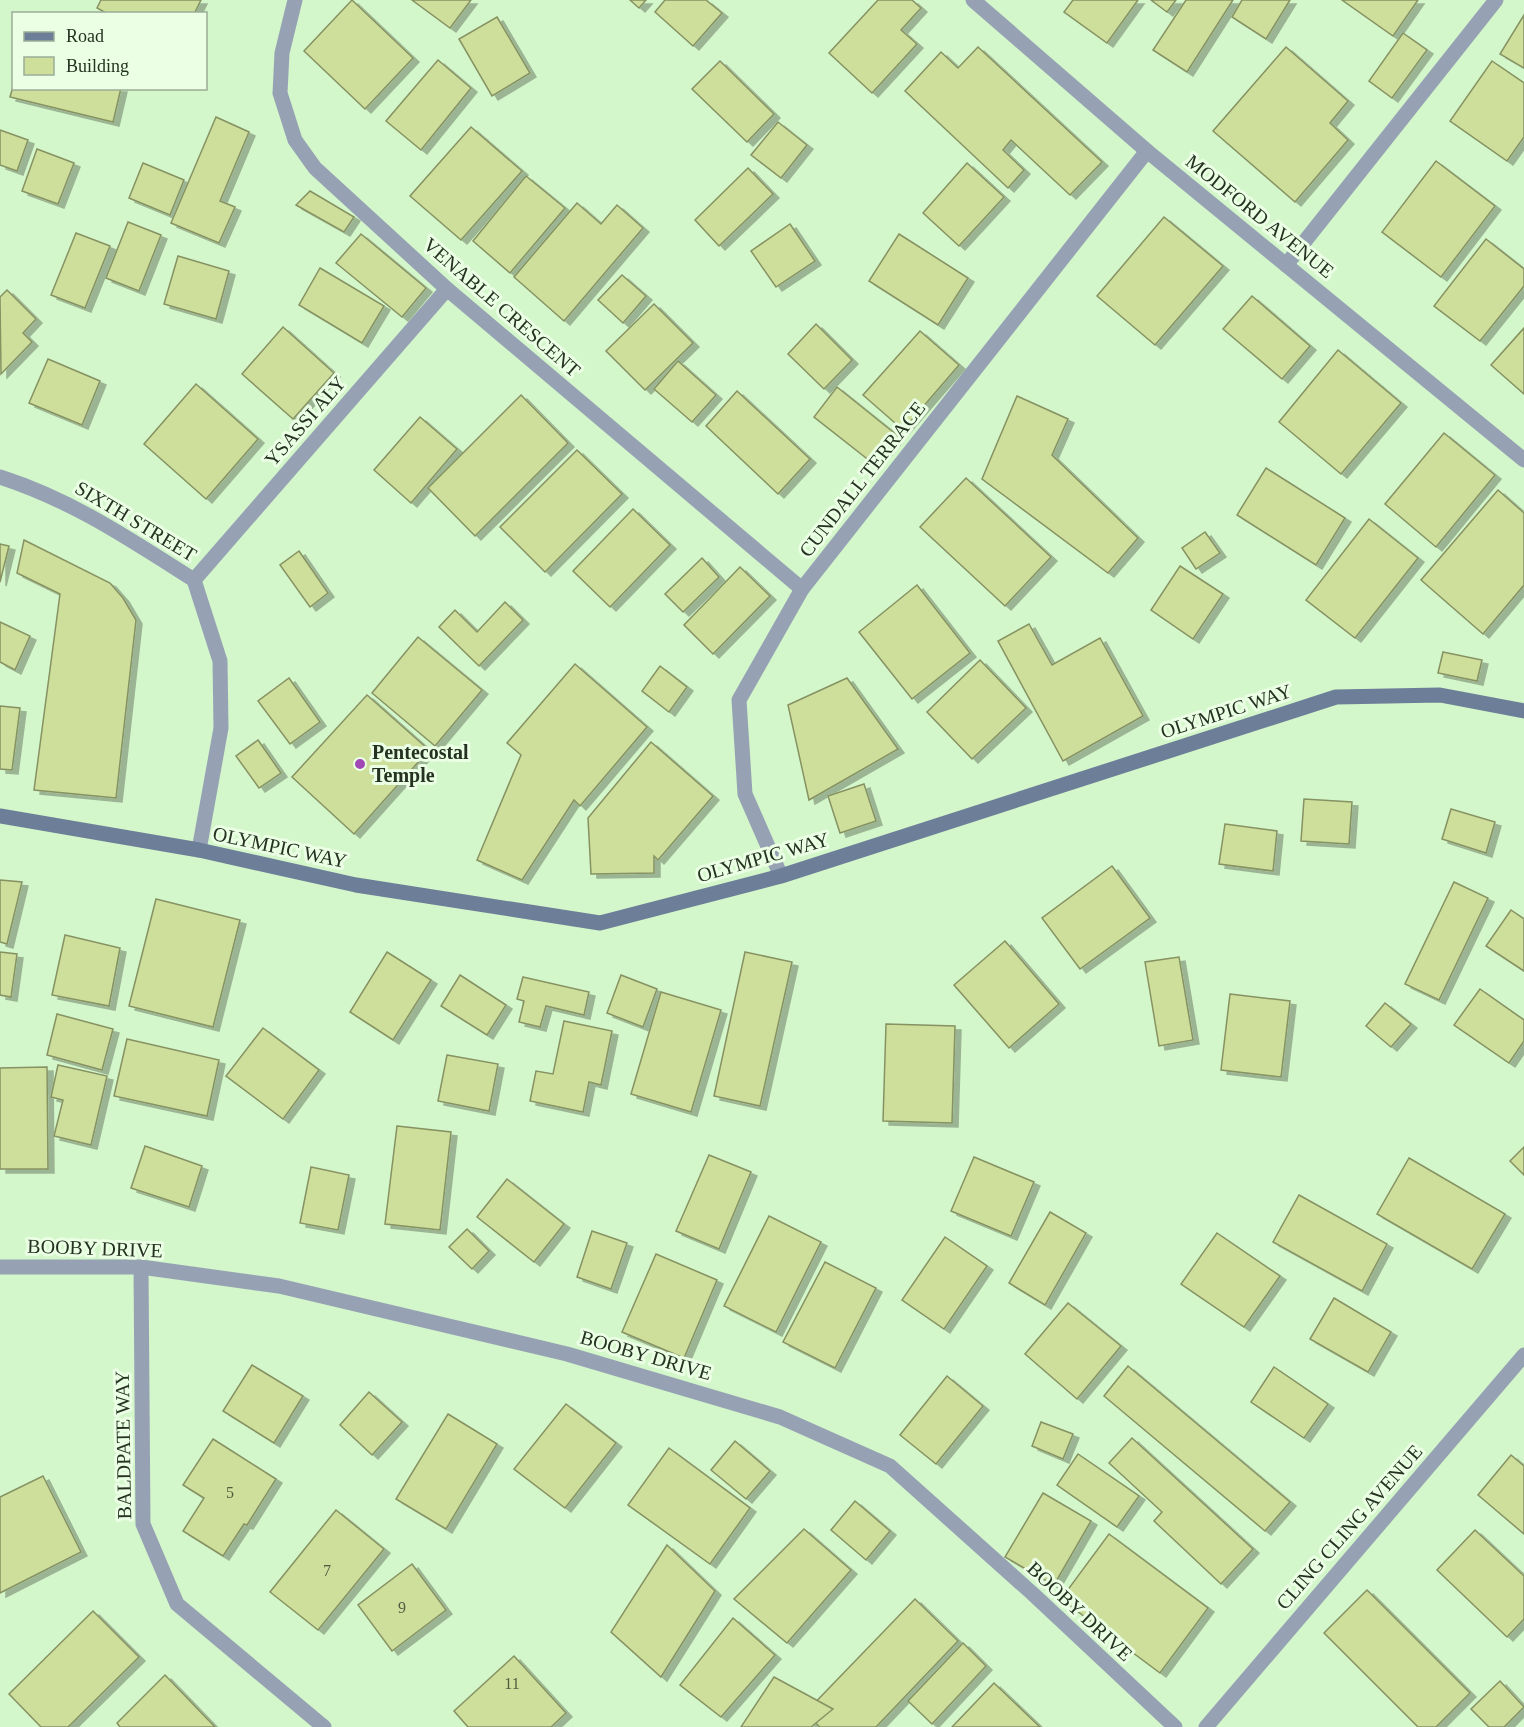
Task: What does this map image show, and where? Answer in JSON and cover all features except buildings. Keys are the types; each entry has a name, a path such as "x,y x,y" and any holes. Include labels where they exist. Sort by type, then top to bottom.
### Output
{"street":[{"name":"VENABLE CRESCENT","path":"295,0 282,53 280,93 295,140 315,168 447,289 802,589"},
{"name":"MODFORD AVENUE","path":"973,0 1147,151 1524,460"},
{"path":"1286,265 1496,0"},
{"name":"CUNDALL TERRACE","path":"781,876 746,794 739,700 802,589 1147,151"},
{"name":"YSASSI ALY","path":"194,580 447,289"},
{"name":"SIXTH STREET","path":"0,477 33,488 88,513 194,580 220,661 220,728 200,850"},
{"name":"OLYMPIC WAY","path":"0,816 200,850 356,885 600,923 781,876 1336,697 1440,695 1524,711"},
{"name":"BOOBY DRIVE","path":"0,1267 141,1268 279,1286 567,1354 780,1417 890,1466 1033,1594 1175,1727"},
{"name":"BALDPATE WAY","path":"141,1268 143,1524 177,1604 324,1727"},
{"name":"CLING CLING AVENUE","path":"1206,1727 1524,1355"}],"place":[{"name":"Pentecostal Temple","path":"360,764"}]}
